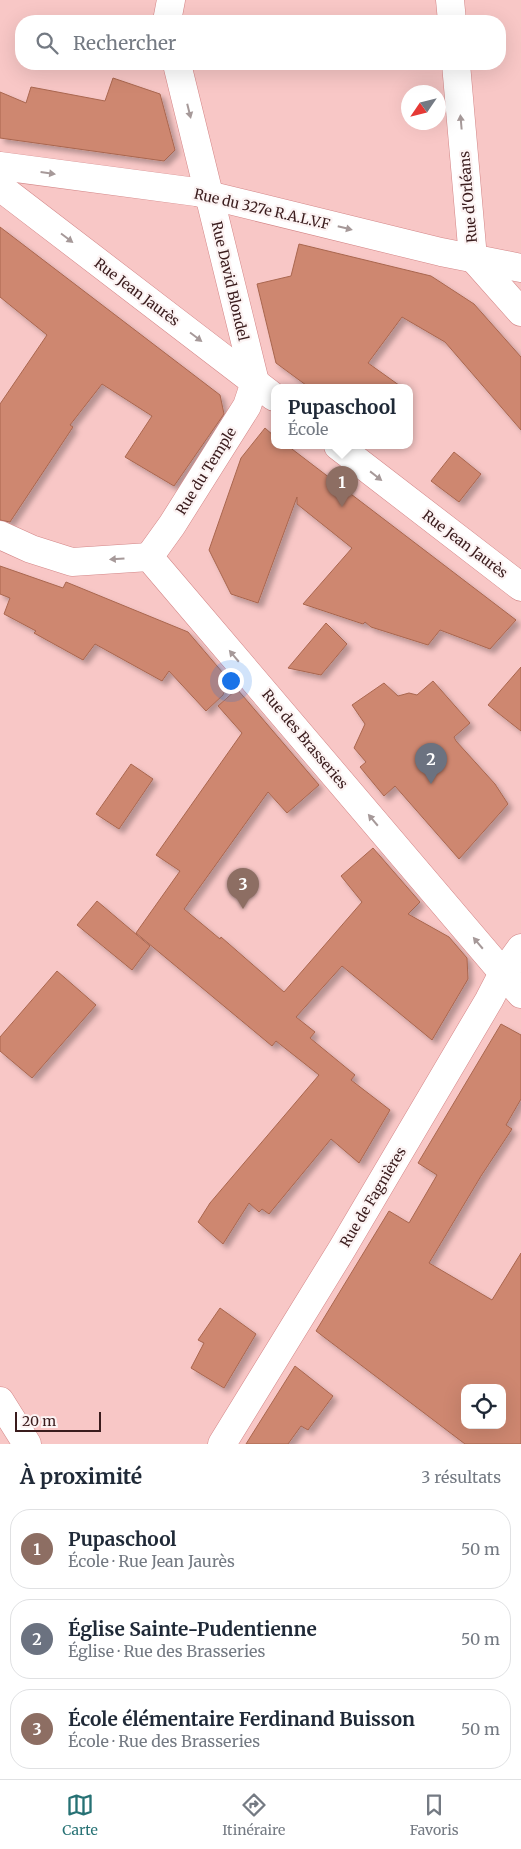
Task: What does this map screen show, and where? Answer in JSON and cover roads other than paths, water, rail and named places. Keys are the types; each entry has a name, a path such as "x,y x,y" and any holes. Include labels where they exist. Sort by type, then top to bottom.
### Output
{"street":[{"path":"168,15 171,0"},
{"path":"450,0 451,15"},
{"name":"Rue David Blondel","path":"178,70 210,196 265,389"},
{"name":"Rue d'Orléans","path":"457,70 473,258 521,312"},
{"name":"Rue du 327e R.A.L.V.F","path":"0,166 210,196 521,268"},
{"name":"Rue Jean Jaurès","path":"0,187 265,389"},
{"name":"Rue du Temple","path":"149,557 172,525 247,406 265,389"},
{"name":"Rue Jean Jaurès","path":"342,449 521,586"},
{"path":"0,535 31,549 72,562 149,557"},
{"name":"Rue des Brasseries","path":"149,557 521,994"},
{"name":"Rue de Fagnières","path":"222,1444 342,1250 490,1000 503,973 521,948"},
{"path":"0,1401 27,1444"}],"place":[{"name":"Pupaschool","path":"342,507"},
{"name":"Église Sainte-Pudentienne","path":"431,784"},
{"name":"École élémentaire Ferdinand Buisson","path":"243,909"}]}
